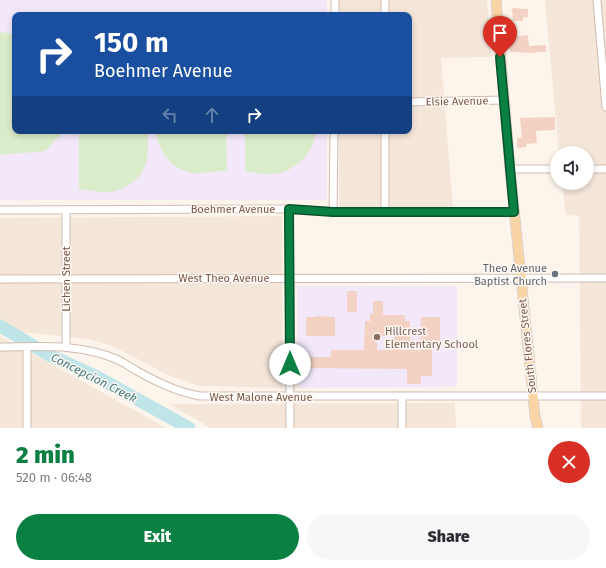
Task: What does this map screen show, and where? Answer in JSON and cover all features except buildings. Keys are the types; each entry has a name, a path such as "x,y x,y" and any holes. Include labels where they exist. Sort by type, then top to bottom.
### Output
{"main road":[{"name":"South Flores Street","path":"496,0 510,169 532,396 538,428"}],"street":[{"path":"335,0 335,12"},
{"path":"385,0 385,12"},
{"path":"597,0 606,107"},
{"name":"Elsie Avenue","path":"412,102 504,100"},
{"path":"333,212 334,134"},
{"path":"385,134 385,212"},
{"path":"510,169 550,169"},
{"path":"594,169 606,169"},
{"path":"289,209 290,428"},
{"name":"Boehmer Avenue","path":"0,210 289,209 333,212 514,212"},
{"name":"Lichen Street","path":"66,210 66,347"},
{"name":"West Theo Avenue","path":"0,279 606,278"},
{"name":"West Malone Avenue","path":"0,347 66,347 95,352 116,359 162,384 189,394 214,397 606,396"},
{"path":"27,347 27,428"},
{"path":"402,396 402,428"}],"shaded area":[{"path":"0,0 327,0 327,12 12,12 12,134 327,134 327,199 0,200"},
{"path":"339,0 487,0 492,57 441,58 453,208 339,208 339,134 412,134 412,12 339,12"},
{"path":"545,0 606,0 606,428 581,428 579,216 566,215 563,190 594,190 594,146 558,146"},
{"path":"282,216 283,388 199,386 168,375 110,345 86,339 20,332 0,320 0,218"},
{"name":"Hillcrest Elementary School","path":"297,286 457,286 457,387 298,388"},
{"path":"0,336 37,356 166,428 0,428"},
{"path":"455,403 456,428 211,428 169,404"}],"green space":[{"path":"0,32 12,34 12,134 61,134 45,151 0,155"},
{"path":"79,134 147,134 148,147 146,162 140,175 135,180 120,189 107,192 79,189"},
{"path":"156,134 226,134 227,171 192,173 178,168 167,158"},
{"path":"245,134 315,134 309,152 292,168 279,173 271,174 245,171"}],"waterway":[{"name":"Concepcion Creek","path":"0,326 49,355 97,377 189,428"}],"place":[{"name":"Theo Avenue Baptist Church","path":"555,274"},
{"name":"Hillcrest Elementary School","path":"377,337"}],"route":[{"path":"290,364 289,209 333,212 514,212 500,57"}]}
